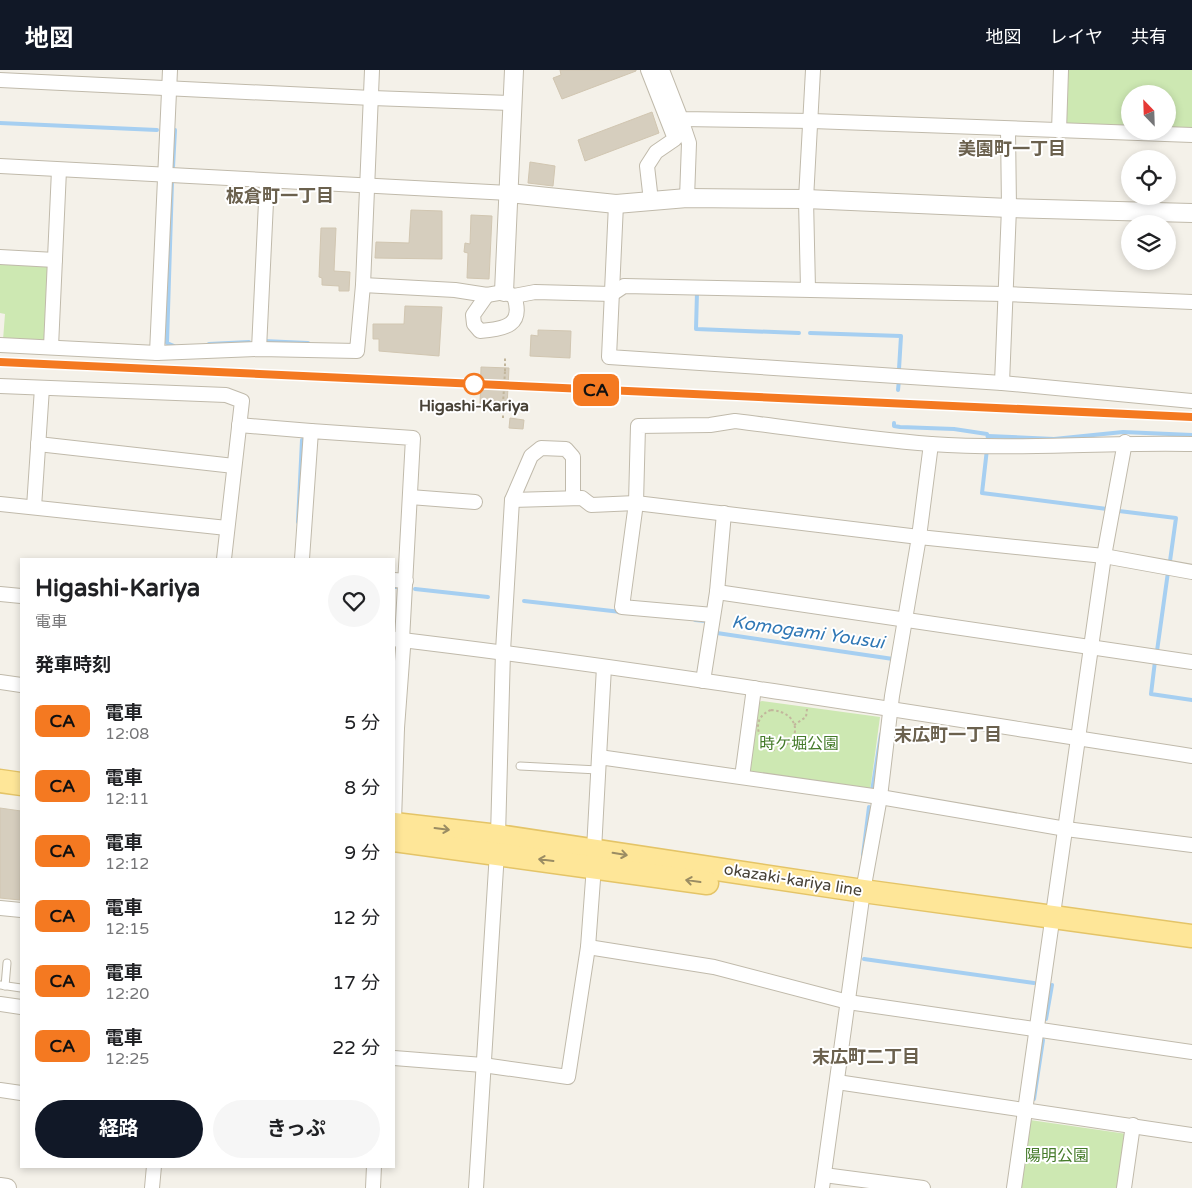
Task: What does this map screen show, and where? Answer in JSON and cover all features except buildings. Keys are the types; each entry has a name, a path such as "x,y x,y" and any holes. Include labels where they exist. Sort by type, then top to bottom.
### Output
{"main road":[{"path":"0,781 20,784"},
{"path":"0,795 20,798"},
{"name":"okazaki-kariya line","path":"395,822 497,845"},
{"name":"okazaki-kariya line","path":"395,840 497,845 862,899 1053,923 1192,936"},
{"name":"okazaki-kariya line","path":"1053,923 1192,951"}],"street":[{"path":"157,353 170,70"},
{"path":"0,345 157,353 259,349 358,351 363,285 372,70"},
{"path":"502,294 509,193 514,70"},
{"path":"648,70 675,139 656,152 646,166 651,201"},
{"path":"662,70 689,143 687,198"},
{"path":"808,289 806,200 812,121 813,70"},
{"path":"1059,131 1061,70"},
{"path":"0,80 513,103"},
{"path":"681,119 812,121 1008,130 1192,135"},
{"path":"1002,383 1004,294 1009,208 1008,130"},
{"path":"0,166 267,181 367,184 509,193 616,204 687,198 806,200 1192,213"},
{"path":"51,347 59,170"},
{"path":"259,349 267,181"},
{"path":"616,204 608,357 1002,383 1192,400"},
{"path":"0,257 55,260"},
{"path":"363,285 502,294 535,292 612,294 624,286 1004,294 1192,302"},
{"path":"0,386 226,395 242,402 224,558"},
{"path":"34,507 42,388"},
{"path":"713,615 622,606 636,503 638,426 710,425 735,421 931,444 1025,446 1125,442 1192,444"},
{"path":"239,425 413,438 410,497 400,580 398,640 403,648 395,728"},
{"path":"302,558 311,431"},
{"path":"1014,1188 1080,738 1104,556 1125,442"},
{"path":"38,444 234,466"},
{"path":"923,1188 823,1181 862,899 880,797 891,707 919,537 931,444"},
{"path":"476,1188 497,845 503,651 512,500 531,456 541,448 566,449 573,457 573,498"},
{"path":"410,497 475,502"},
{"path":"512,500 582,498 591,505 636,503 919,537 1104,556 1192,572"},
{"path":"0,504 227,528"},
{"path":"703,681 717,592 724,514"},
{"path":"717,592 1092,649 1192,662"},
{"path":"0,594 20,596"},
{"path":"398,640 503,651 891,707 1192,756"},
{"path":"395,1058 483,1065 568,1077 588,947 604,666"},
{"path":"0,682 20,685"},
{"path":"742,777 754,688"},
{"path":"599,763 742,777 880,797 1066,829 1192,845"},
{"path":"0,908 20,910"},
{"path":"588,947 714,967 848,1002 1192,1052"},
{"path":"0,1004 20,1007"},
{"path":"837,1082 1133,1124 1192,1135"},
{"path":"0,1090 20,1093"},
{"path":"1124,1188 1133,1124"},
{"path":"152,1188 154,1168"},
{"path":"374,1168 374,1188"},
{"path":"0,1187 7,1188"}],"lane":[{"path":"520,766 599,763"},
{"path":"7,964 2,985 20,988"}],"path":[{"path":"503,418 505,358"},
{"path":"794,725 806,717 808,705"},
{"path":"771,710 789,715 794,725 795,733 791,742 784,747 774,750 764,745 759,735 758,722 763,713 771,710"}],"green space":[{"path":"1066,70 1192,70 1192,131 1176,130 1176,85 1121,85 1121,129 1069,126 1064,122"},
{"path":"0,264 49,265 45,342 3,340 5,314 0,313"},
{"name":"時ケ堀公園","path":"762,701 880,717 870,791 749,775 747,770 756,703"},
{"name":"陽明公園","path":"1030,1120 1127,1134 1119,1188 1020,1188"}],"waterway":[{"name":"Komogami Yousui","path":"0,123 157,130"},
{"name":"Komogami Yousui","path":"173,167 175,130"},
{"name":"Komogami Yousui","path":"172,182 167,343 174,346"},
{"path":"697,292 696,329 799,333"},
{"path":"810,333 901,336 899,369"},
{"name":"Komogami Yousui","path":"263,341 308,343"},
{"name":"Komogami Yousui","path":"209,344 249,342"},
{"path":"898,390 899,380"},
{"path":"894,423 894,426 900,427 954,429 987,434 988,438"},
{"path":"988,436 1054,439 1123,432 1192,435"},
{"name":"Komogami Yousui","path":"298,522 302,440"},
{"path":"987,449 982,493 1107,509"},
{"path":"1119,511 1176,518 1170,561"},
{"path":"1157,651 1168,572"},
{"name":"Komogami Yousui","path":"415,589 488,597"},
{"name":"Komogami Yousui","path":"524,601 621,612"},
{"name":"Komogami Yousui","path":"695,620 705,621"},
{"name":"Komogami Yousui","path":"717,633 893,659 892,662"},
{"path":"1155,661 1151,694 1192,700"},
{"name":"Komogami Yousui","path":"872,791 881,734"},
{"name":"Komogami Yousui","path":"863,855 869,807"},
{"name":"Komogami Yousui","path":"864,959 1034,983"},
{"name":"Komogami Yousui","path":"1046,1019 1052,985"},
{"name":"Komogami Yousui","path":"1034,1099 1043,1040"}],"railway":[{"path":"0,362 1192,417"}],"train":[{"name":"CA","path":"0,362 1192,417"}],"place":[{"name":"Higashi-Kariya","path":"474,384"}],"district":[{"name":"美園町一丁目","path":"1012,149"},
{"name":"板倉町一丁目","path":"280,196"},
{"name":"末広町一丁目","path":"948,735"},
{"name":"末広町二丁目","path":"866,1057"}]}
